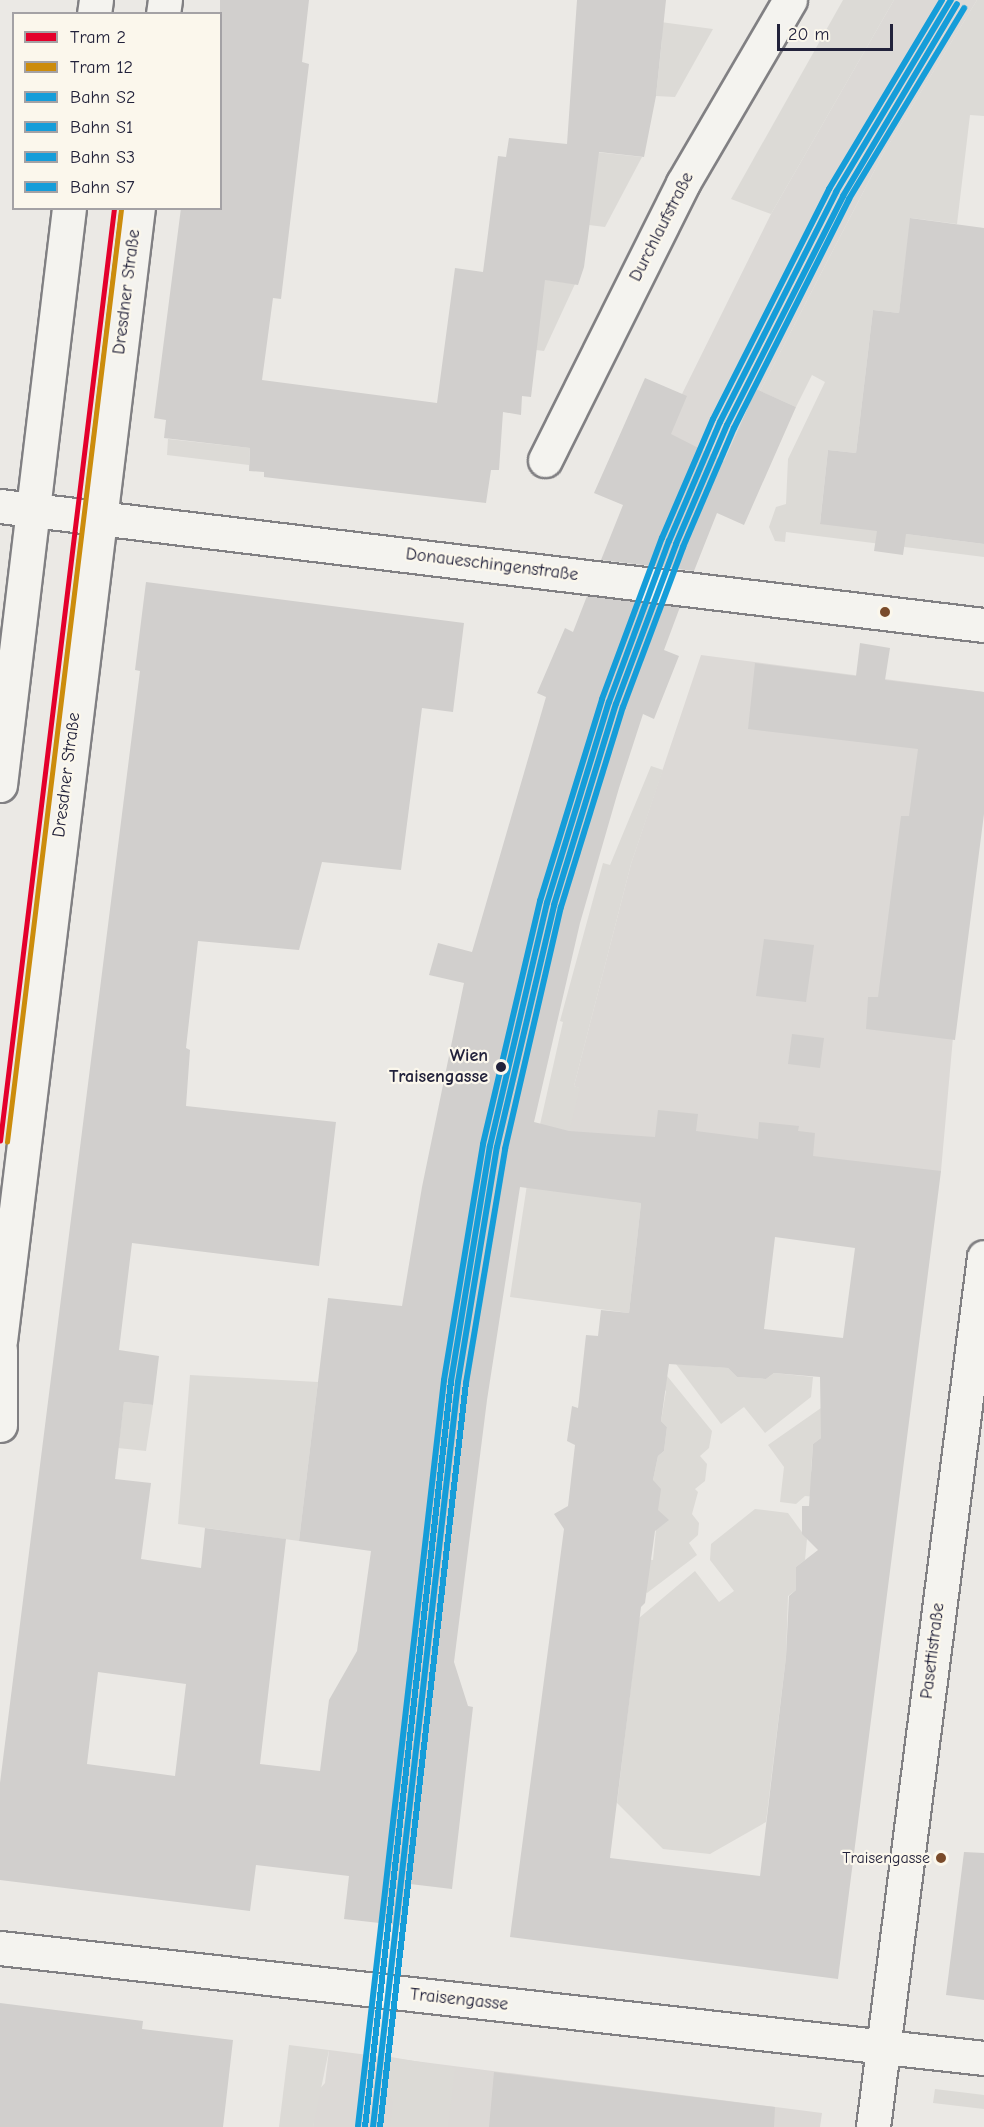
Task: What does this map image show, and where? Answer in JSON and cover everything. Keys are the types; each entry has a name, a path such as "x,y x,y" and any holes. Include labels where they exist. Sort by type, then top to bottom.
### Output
{"street":[{"name":"Durchlaufstraße","path":"545,460 683,183 789,0"},
{"path":"0,785 16,508 69,210"},
{"name":"Dresdner Straße","path":"0,1425 0,1333 97,519 138,210"},
{"name":"Donaueschingenstraße","path":"16,508 984,625"},
{"name":"Pasettistraße","path":"873,2127 984,1257"},
{"name":"Traisengasse","path":"0,1948 984,2058"}],"shaded area":[{"path":"843,0 894,0 771,214 731,199"},
{"path":"894,0 977,0 884,152 760,391 755,390 724,461 661,454 682,394 771,214"},
{"path":"977,0 984,0 984,116 970,115 957,224 911,218 899,313 873,310 856,453 828,450 820,523 984,544 984,557 786,532 785,542 775,541 769,527 776,507 786,504 788,459 825,382 812,375 796,407 760,391 884,152"},
{"path":"653,21 713,29 675,97 656,96 662,39"},
{"path":"595,152 642,157 605,227 589,225"},
{"path":"541,279 575,284 544,351 536,350"},
{"path":"168,439 250,448 249,465 167,455"},
{"path":"701,655 984,692 941,1171 641,1203 554,1192 565,1130 579,1088 574,1086 631,864"},
{"path":"651,766 663,770 631,864 574,1086 580,1088 554,1191 641,1203 629,1313 510,1297 528,1178 563,1022 560,1021 603,863 610,865"},
{"path":"676,1364 728,1368 737,1377 766,1379 774,1373 813,1377 811,1397 765,1433 744,1407 721,1424"},
{"path":"663,1371 712,1431 709,1448 700,1456 707,1464 705,1481 695,1489 698,1492 692,1514 699,1523 698,1535 689,1543 697,1555 647,1593 641,1588 644,1559 653,1560 658,1510 653,1480 658,1456 664,1451 667,1427 661,1421 666,1391 661,1386"},
{"path":"190,1375 318,1382 299,1541 178,1524"},
{"path":"124,1402 153,1405 146,1451 118,1448"},
{"path":"821,1408 821,1438 813,1444 811,1471 817,1478 816,1497 805,1496 796,1504 780,1502 784,1467 768,1445"},
{"path":"755,1509 788,1513 807,1539 805,1560 796,1567 796,1590 788,1596 786,1657 766,1822 710,1854 663,1849 617,1803 639,1618 695,1571 719,1602 734,1591 710,1560 711,1544"},
{"path":"289,2045 329,2050 313,2127 279,2127"},
{"path":"329,2050 822,2113 820,2127 313,2127 317,2092 325,2083"},
{"path":"391,2057 455,2068 448,2127 390,2127 393,2102 386,2087"},
{"path":"935,2089 984,2095 984,2109 933,2103"}],"building":[{"path":"220,0 309,0 302,62 309,64 281,299 273,298 262,380 437,403 455,268 483,272 498,156 506,157 509,138 567,144 577,0 666,0 656,96 644,157 599,152 584,267 578,285 545,280 531,397 522,396 521,415 503,412 499,470 491,470 486,503 264,477 264,472 249,471 250,448 164,438 166,420 154,418 181,210 222,210 222,12 220,12"},
{"path":"910,218 984,228 984,544 906,534 903,555 874,551 877,531 820,524 828,450 856,453 873,310 899,313"},
{"path":"645,378 687,396 671,434 724,461 756,389 796,407 744,525 717,513 694,571 601,560 623,505 594,493"},
{"path":"146,582 464,623 453,712 422,708 401,870 322,862 299,950 198,941 186,1048 190,1050 186,1106 336,1122 319,1266 132,1243 119,1350 159,1356 153,1405 124,1402 115,1479 151,1483 141,1559 201,1568 205,1528 286,1539 260,1764 320,1771 329,1700 357,1651 371,1551 299,1541 328,1298 402,1306 422,1187 464,983 429,975 438,943 472,952 546,697 537,693 565,628 573,632 587,596 680,607 664,650 679,656 654,719 643,714 619,788 580,923 534,1122 569,1131 655,1137 658,1110 698,1114 696,1131 758,1139 759,1122 799,1126 798,1131 815,1133 813,1156 941,1171 838,1979 510,1937 564,1529 554,1514 568,1506 575,1445 567,1441 572,1406 578,1408 586,1335 598,1336 601,1310 629,1313 641,1203 520,1187 487,1400 454,1662 468,1706 473,1707 452,1889 410,1884 406,1926 344,1919 349,1876 256,1865 250,1911 0,1880 0,1783 140,671 135,670","holes":["775,1237 855,1248 843,1338 764,1329","669,1364 728,1368 737,1377 766,1379 774,1373 820,1377 821,1438 813,1444 809,1506 802,1506 802,1534 818,1550 796,1567 796,1590 789,1596 786,1657 760,1876 610,1858 641,1607 645,1603 655,1531 669,1520 658,1510 661,1489 653,1480 658,1456 664,1451 667,1427 661,1421","98,1672 186,1684 175,1776 87,1764"]},
{"path":"860,643 890,648 885,680 984,692 984,814 955,1040 866,1029 868,997 878,997 901,816 909,816 918,749 748,729 755,663 856,676"},
{"path":"764,939 814,945 806,1002 756,996"},
{"path":"792,1034 824,1038 820,1068 788,1064"},
{"path":"964,1852 984,1853 984,2000 946,1995"},
{"path":"0,2003 143,2021 142,2029 233,2040 223,2127 0,2127"},
{"path":"494,2072 775,2107 774,2127 489,2127"}],"tram line":[{"name":"2","path":"0,1141 114,210"},
{"name":"12","path":"7,1142 121,210"}],"rail line":[{"name":"S3","path":"358,2126 444,1380 483,1144 540,901 602,699 662,538 713,419 829,189 942,0"},
{"name":"S2","path":"365,2127 451,1381 490,1146 547,903 609,702 669,541 720,422 836,192 951,0"},
{"name":"S1","path":"373,2127 458,1382 497,1147 554,905 616,704 676,544 727,425 843,196 957,4"},
{"name":"S7","path":"380,2127 466,1383 505,1149 561,907 623,707 683,547 734,428 849,199 964,8"}],"place":[{"name":"Wien Traisengasse","path":"501,1067"},
{"name":"Traisengasse","path":"941,1858"}]}
